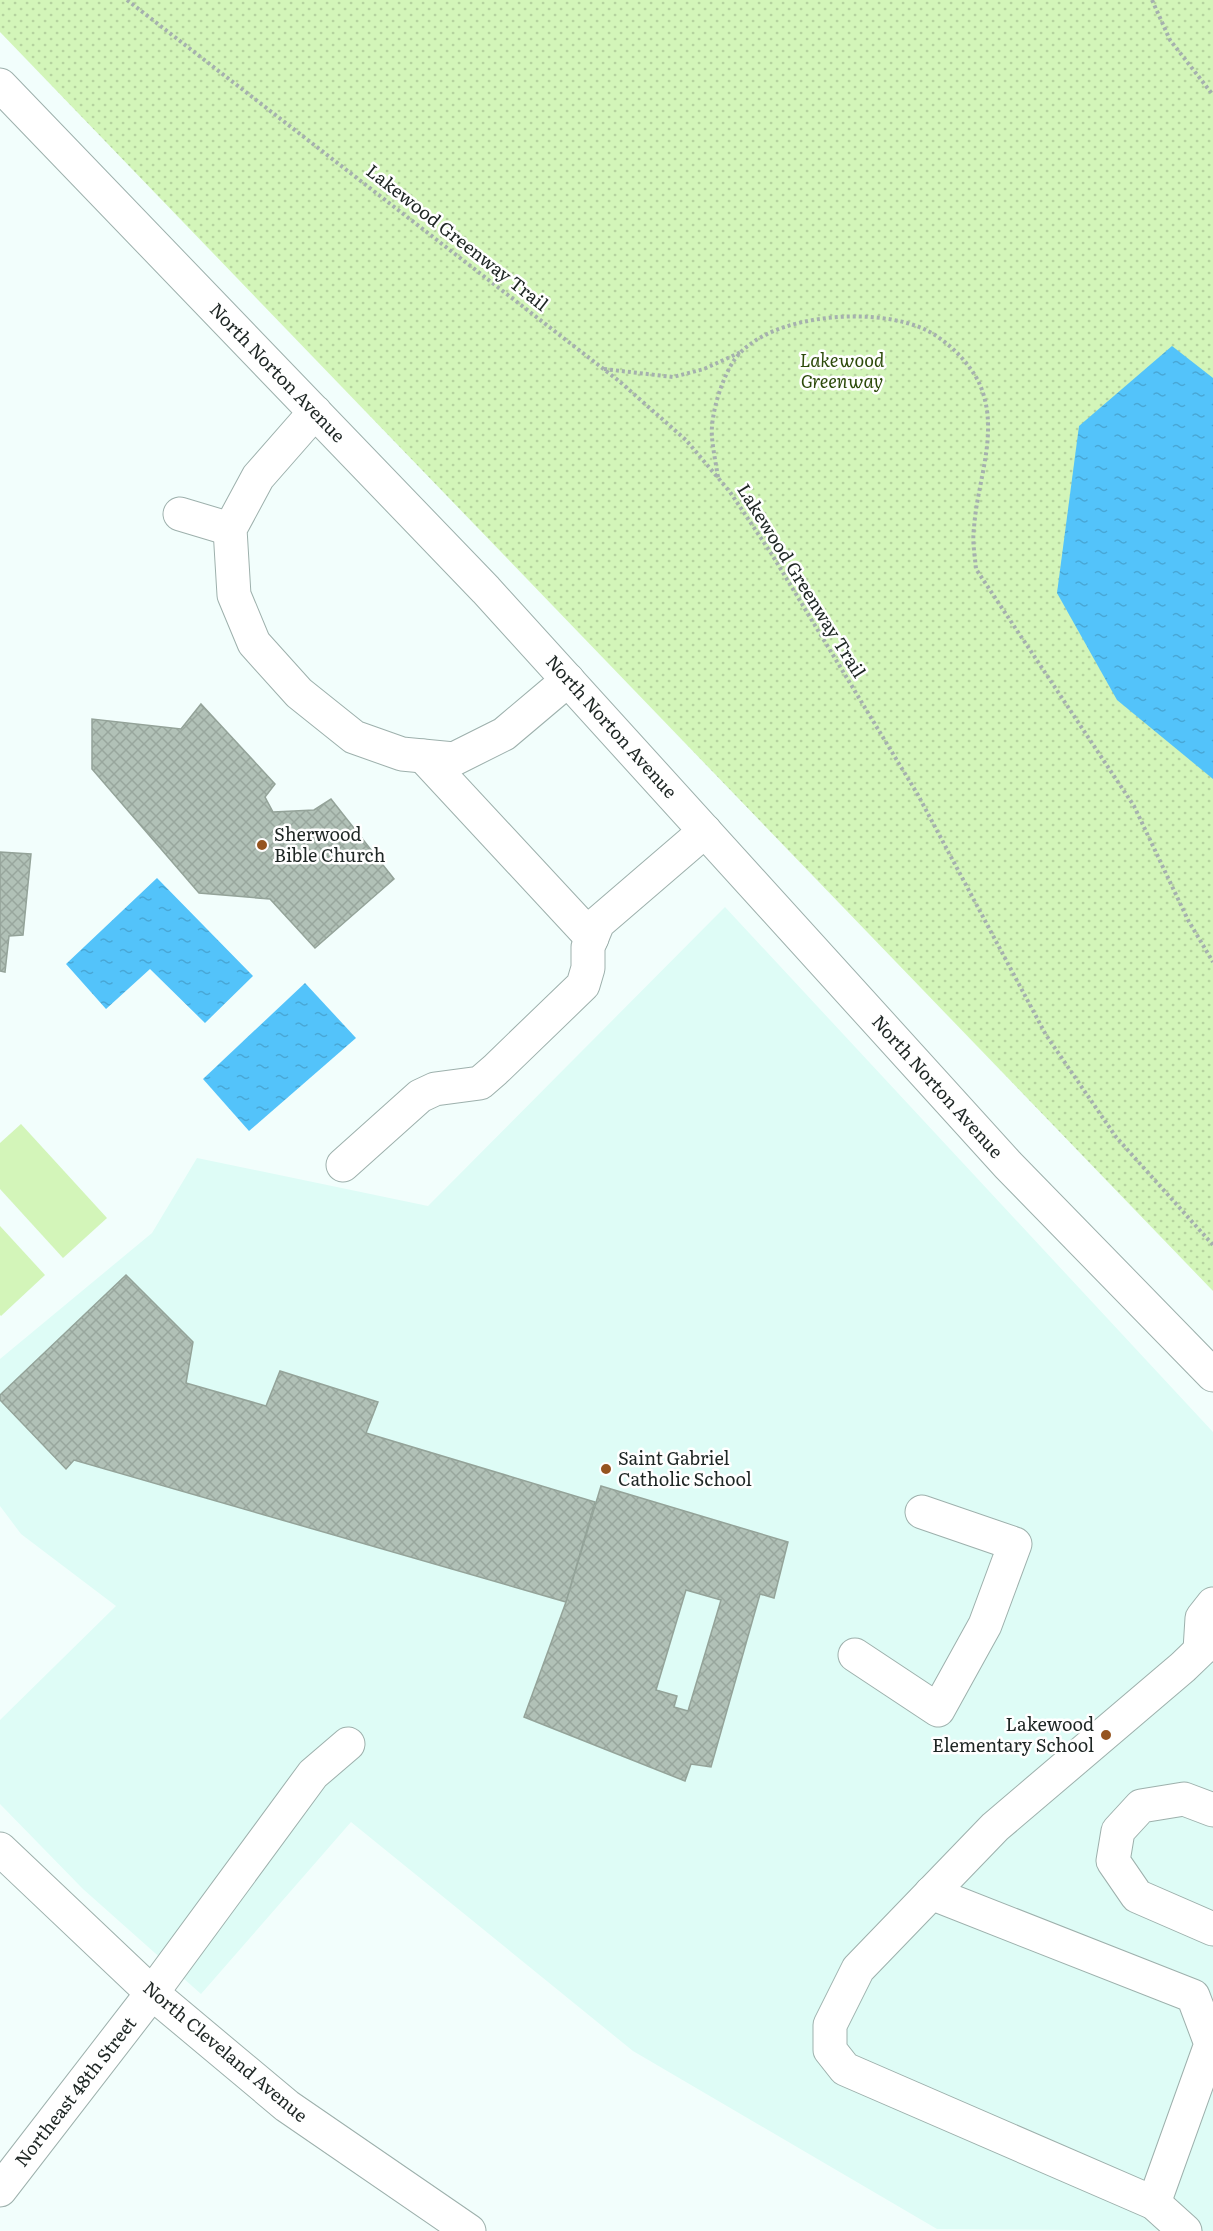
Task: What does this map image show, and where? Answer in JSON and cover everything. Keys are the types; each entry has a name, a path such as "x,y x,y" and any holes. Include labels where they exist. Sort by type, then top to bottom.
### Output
{"street":[{"name":"North Norton Avenue","path":"0,87 486,590 1008,1165 1213,1375"},
{"path":"315,412 258,477 230,529 234,595 254,643 299,693 354,737 402,754 453,759 504,734 568,680"},
{"path":"180,514 230,529"},
{"path":"423,756 592,938"},
{"path":"343,1165 420,1096 435,1089 480,1083 495,1070 583,985 592,938 598,923 705,831"},
{"path":"855,1655 938,1710 985,1625 1015,1544 922,1512"},
{"path":"1185,2231 1154,2203 845,2069 830,2050 830,2025 858,1969 995,1827 1209,1646 1202,1618 1213,1604"},
{"name":"Northeast 48th Street","path":"0,2190 152,1993 313,1773 348,1744"},
{"path":"1213,1810 1184,1799 1141,1806 1118,1831 1113,1862 1137,1896 1213,1929"},
{"name":"North Cleveland Avenue","path":"0,1849 152,1993 287,2106 469,2231"},
{"path":"931,1893 1193,1996 1211,2044 1154,2203"}],"path":[{"name":"Lakewood Greenway Trail","path":"127,0 603,369 686,440 718,478 771,553 918,795 1046,1035 1116,1137 1213,1245"},
{"path":"1152,0 1170,40 1213,95"},
{"path":"718,478 711,435 721,387 735,359 754,340 783,327 836,316 883,319 926,330 957,352 980,384 987,418 987,458 974,529 976,569 1014,631 1134,806 1188,920 1213,962"},
{"path":"603,369 673,377 704,369 744,350"}],"shaded area":[{"name":"Saint Gabriel Catholic School","path":"725,907 1213,1432 1213,2231 937,2229 633,2051 351,1822 201,1994 83,1889 0,1804 0,1720 116,1606 21,1534 0,1506 0,1359 152,1233 197,1158 428,1206"}],"green space":[{"name":"Lakewood Greenway","path":"0,0 1213,0 1213,1291 0,32"},
{"path":"21,1124 107,1218 63,1258 0,1189 0,1143"},
{"path":"0,1226 45,1275 1,1316 0,1315"}],"water":[{"path":"1172,346 1213,378 1213,779 1117,700 1057,593 1079,426"},
{"path":"157,878 253,976 205,1023 150,969 106,1009 66,964"},
{"path":"305,983 356,1038 249,1131 203,1079"}],"building":[{"name":"Sherwood Bible Church","path":"201,704 275,784 265,797 273,812 314,810 331,799 394,879 315,948 270,899 199,893 92,769 92,719 181,729"},
{"path":"0,852 31,854 23,935 9,936 5,972 0,971"},
{"name":"Saint Gabriel Catholic School","path":"126,1275 193,1342 186,1383 266,1406 280,1371 378,1402 366,1433 595,1502 566,1602 74,1460 66,1469 0,1400 0,1395"},
{"path":"601,1486 788,1542 774,1598 760,1594 711,1767 691,1764 685,1781 524,1717 566,1602","holes":["686,1590 721,1600 688,1711 674,1707 677,1696 656,1690"]}],"place":[{"name":"Sherwood Bible Church","path":"262,845"},
{"name":"Saint Gabriel Catholic School","path":"606,1469"},
{"name":"Lakewood Elementary School","path":"1106,1735"}]}
